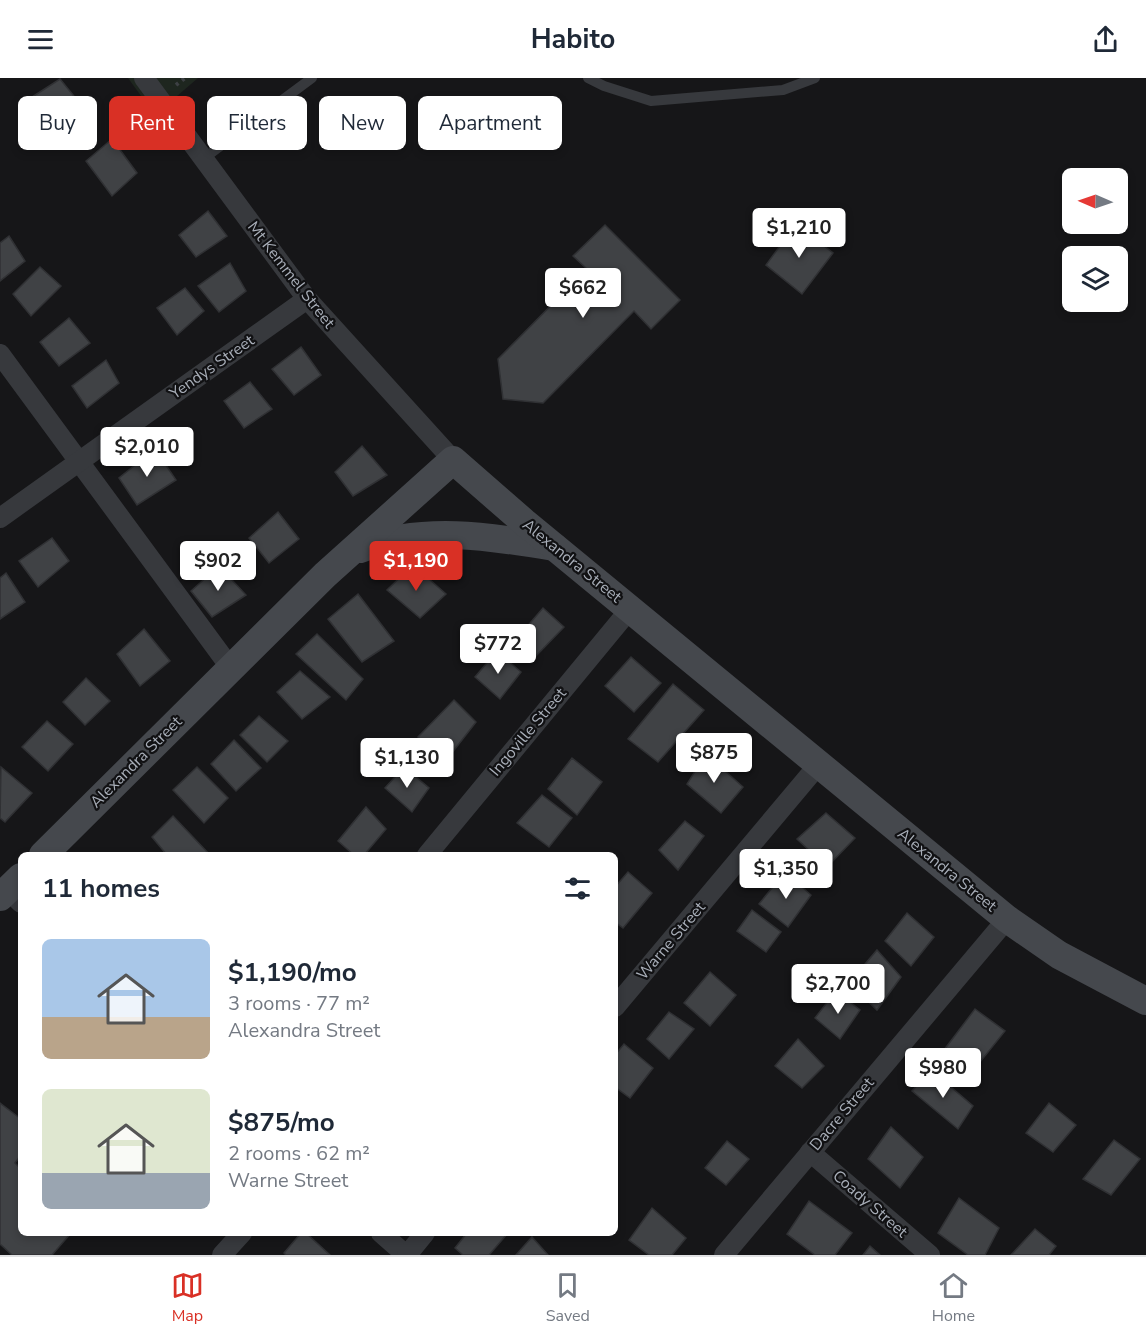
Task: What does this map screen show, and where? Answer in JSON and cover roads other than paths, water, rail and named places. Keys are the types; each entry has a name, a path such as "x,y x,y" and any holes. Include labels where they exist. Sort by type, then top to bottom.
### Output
{"main road":[{"name":"Alexandra Street","path":"46,852 230,667 453,460 555,547 1007,919 1059,955 1146,1001"},
{"path":"352,552 391,539 433,535 497,538 555,547"}],"street":[{"name":"Mt Kemmel Street","path":"144,78 307,299 453,460"},
{"name":"Yendys Street","path":"0,518 307,299"},
{"path":"0,354 230,667"},
{"name":"Ingoville Street","path":"429,852 630,609"},
{"name":"Warne Street","path":"618,1003 819,765"},
{"name":"Dacre Street","path":"724,1255 1007,919"},
{"name":"Coady Street","path":"810,1152 930,1255"},
{"path":"222,1255 239,1236"},
{"path":"385,1236 407,1255 423,1236"}],"lane":[{"path":"203,159 312,78"},
{"path":"588,78 604,86 651,100 783,90 815,78"}]}
